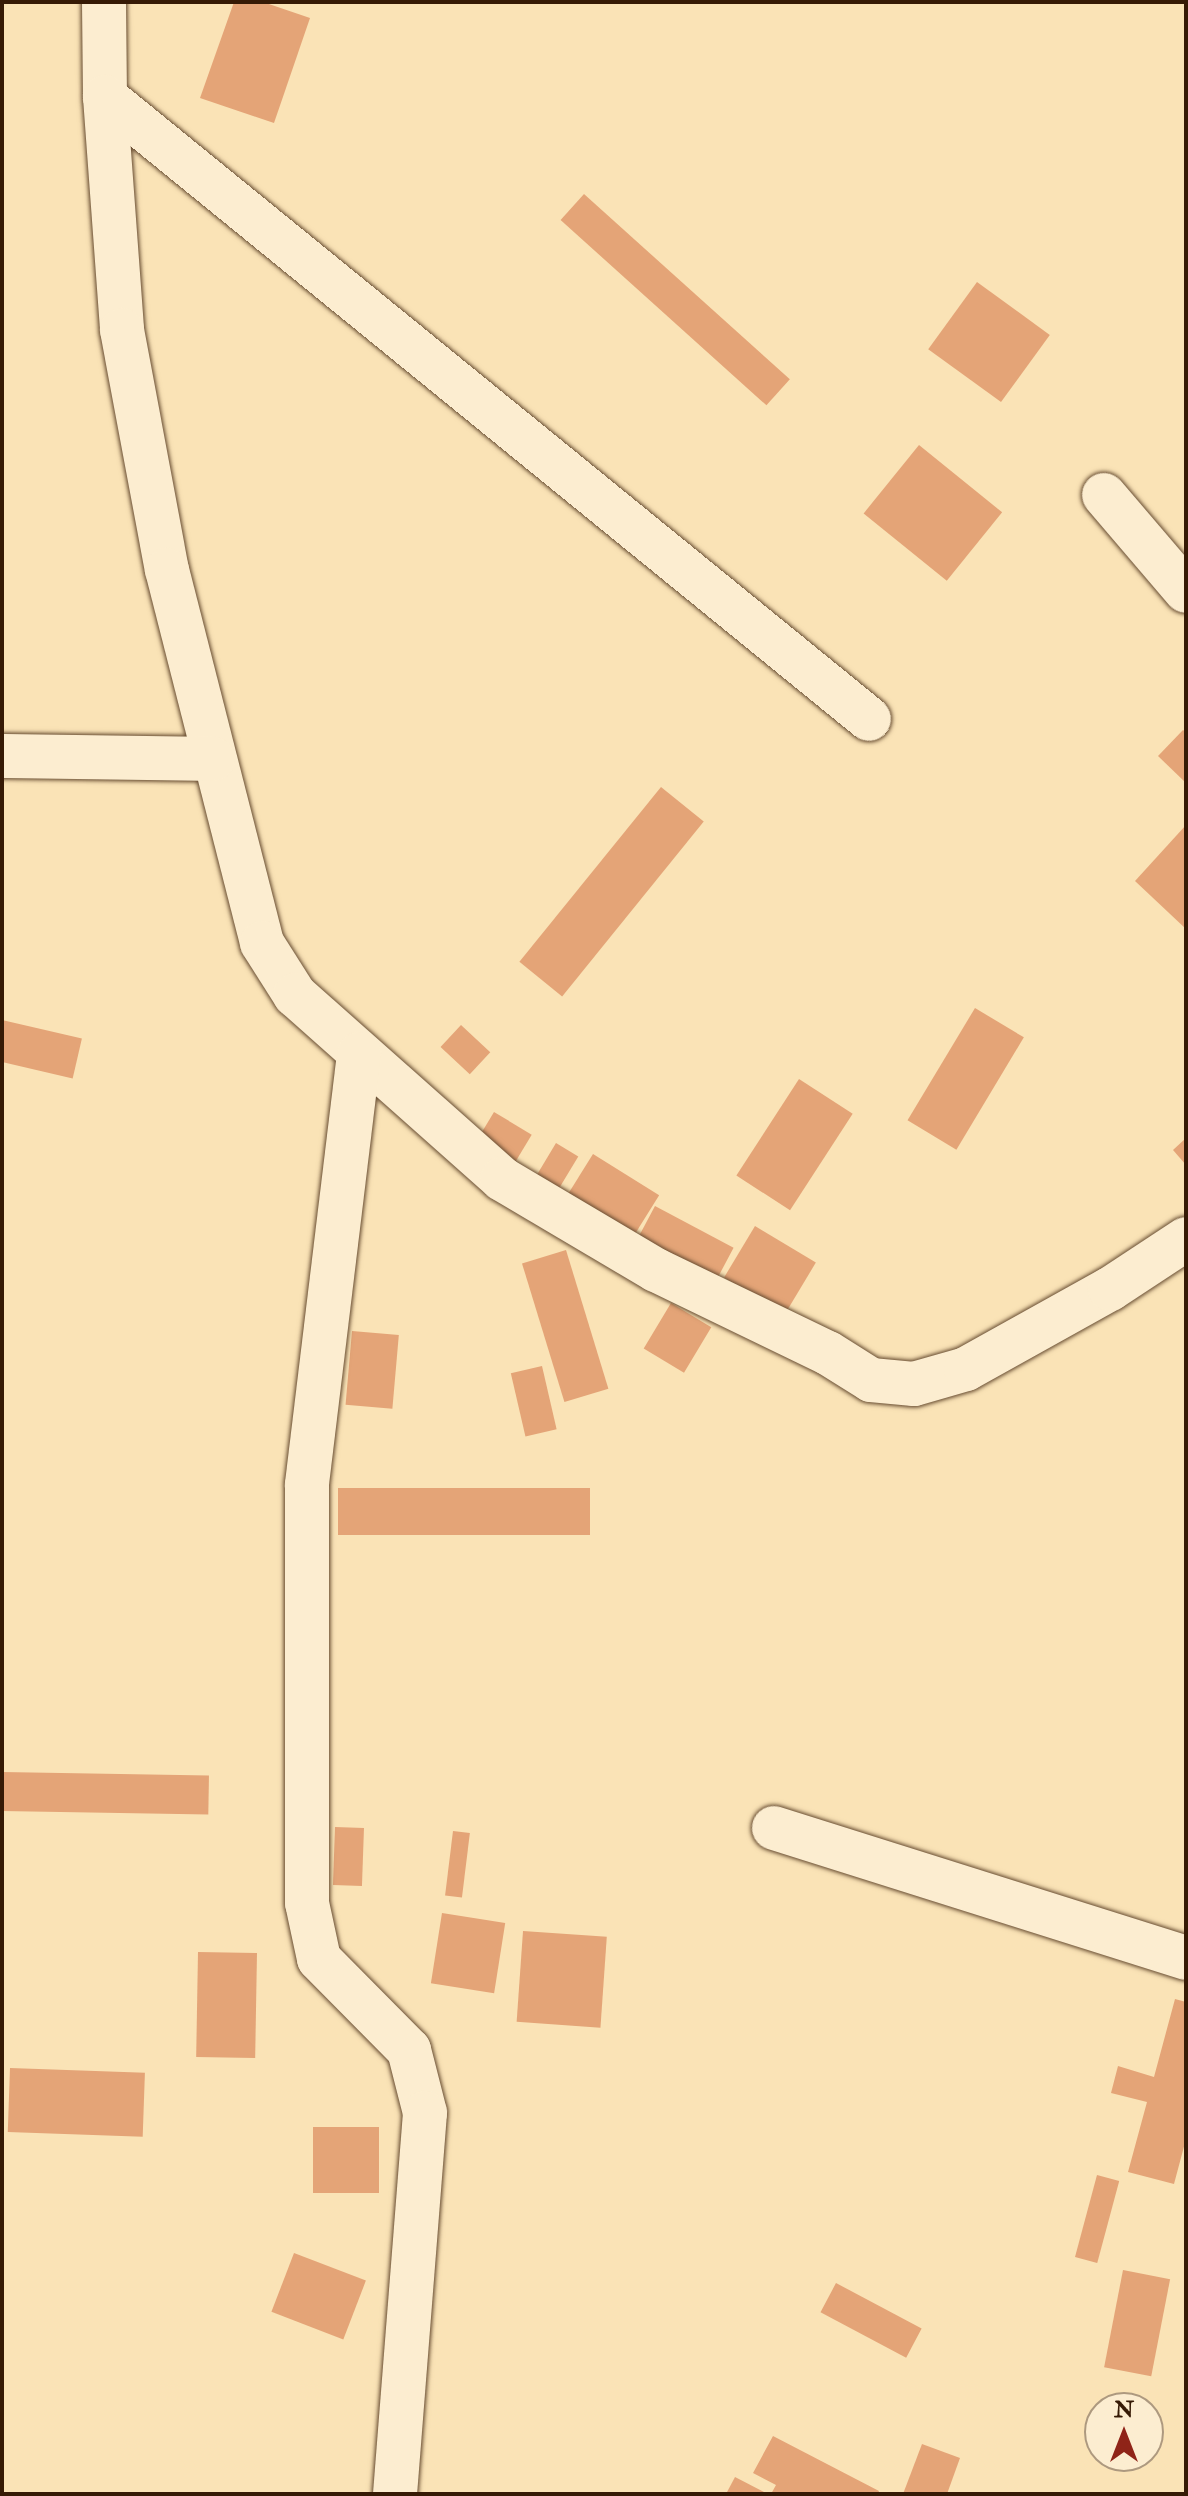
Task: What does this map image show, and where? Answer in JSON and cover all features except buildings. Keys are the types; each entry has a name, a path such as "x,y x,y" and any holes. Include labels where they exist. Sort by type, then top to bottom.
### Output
{"street":[{"path":"104,2 105,97 122,330 167,570 262,943 295,995 502,1179 656,1270 828,1353 871,1380 914,1384 966,1369 1110,1289 1186,1239"},
{"path":"105,97 869,719"},
{"path":"1104,495 1186,591"},
{"path":"2,756 213,759"},
{"path":"359,1054 307,1485 307,1903 319,1959 409,2050 425,2113 395,2494"},
{"path":"774,1828 1186,1958"}]}
